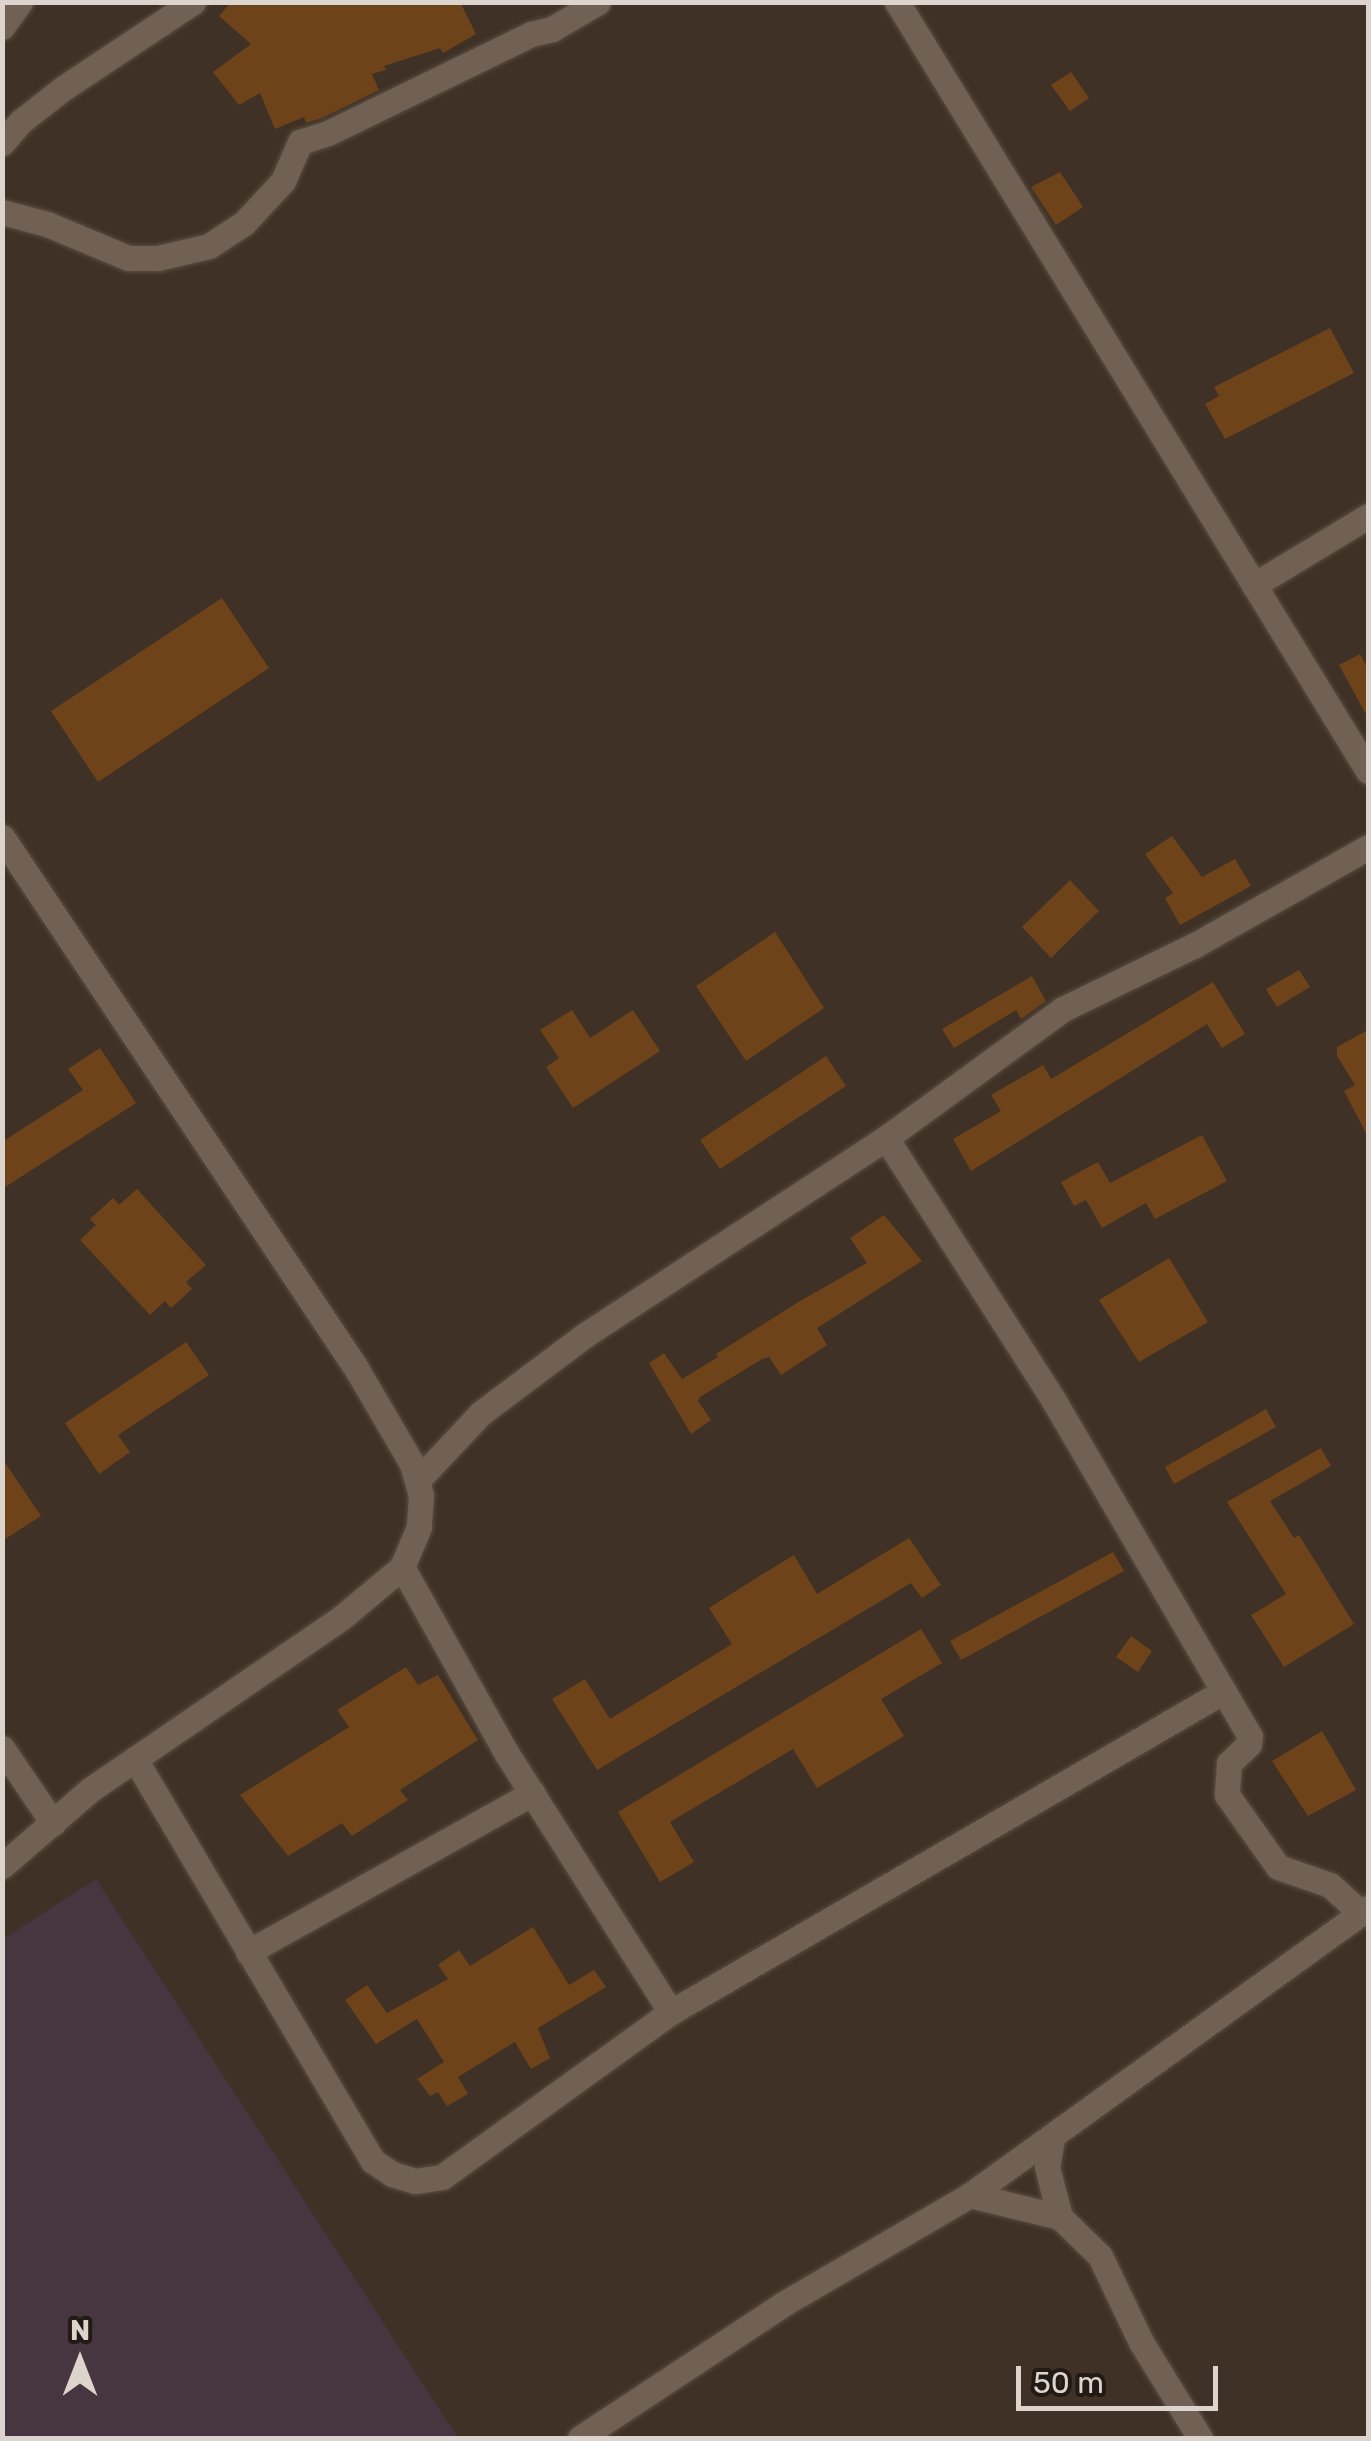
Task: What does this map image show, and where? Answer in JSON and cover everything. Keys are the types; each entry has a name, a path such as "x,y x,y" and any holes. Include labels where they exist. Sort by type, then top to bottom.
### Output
{"street":[{"path":"2,28 20,2"},
{"path":"2,143 20,122 65,88 193,2"},
{"path":"2,212 47,224 128,258 158,258 208,246 244,223 283,180 300,142 328,133 531,34 552,29 598,2"},
{"path":"898,2 1368,771"},
{"path":"1254,585 1368,516"},
{"path":"2,837 356,1368 418,1480 419,1527 402,1567 341,1618 135,1759 2,1866"},
{"path":"418,1480 481,1413 585,1335 886,1138 1062,1009 1195,945 1368,847"},
{"path":"580,2438 783,2304 970,2195 1365,1911 1330,1886 1278,1868 1227,1796 1229,1763 1248,1744 1250,1736 1054,1402 886,1138"},
{"path":"402,1567 532,1793 671,2012"},
{"path":"135,1759 373,2161 415,2181 442,2178 671,2012 1224,1691"},
{"path":"2,1748 53,1823"},
{"path":"248,1952 532,1793"},
{"path":"1052,2139 1047,2167 1060,2217"},
{"path":"970,2195 1060,2217 1100,2256 1141,2342 1200,2438"}],"shaded area":[{"path":"96,1879 458,2438 3,2438 3,1939"}],"building":[{"path":"231,2 460,2 476,34 443,53 440,48 384,66 386,70 372,74 379,90 322,118 306,123 304,117 275,129 260,93 239,105 213,72 251,44 219,16"},
{"path":"1071,72 1089,98 1070,111 1051,85"},
{"path":"1060,172 1083,207 1056,225 1031,187"},
{"path":"1330,328 1354,373 1225,439 1205,404 1219,396 1214,387"},
{"path":"222,598 269,668 98,782 51,711"},
{"path":"1360,654 1368,669 1368,718 1339,665"},
{"path":"1172,836 1202,877 1235,859 1251,886 1180,925 1165,898 1173,893 1145,854"},
{"path":"1070,880 1099,911 1051,958 1022,927"},
{"path":"775,932 824,1008 746,1061 696,986"},
{"path":"1299,970 1310,987 1277,1007 1266,989"},
{"path":"1032,976 1046,1001 1021,1019 1016,1010 954,1048 942,1029"},
{"path":"1213,982 1245,1034 1222,1048 1207,1024 971,1171 953,1139 1001,1111 991,1095 1043,1065 1051,1079"},
{"path":"572,1010 590,1038 633,1010 660,1051 573,1108 546,1067 559,1058 540,1030"},
{"path":"1368,1030 1368,1137 1344,1091 1355,1085 1337,1056 1337,1047"},
{"path":"100,1048 136,1103 2,1189 2,1142 83,1090 68,1069"},
{"path":"826,1056 846,1086 720,1169 700,1140"},
{"path":"1202,1135 1227,1181 1155,1219 1146,1203 1102,1228 1086,1200 1074,1206 1061,1182 1098,1162 1110,1183"},
{"path":"137,1189 206,1265 186,1282 192,1289 171,1308 165,1301 150,1315 80,1240 96,1225 90,1219 113,1198 119,1205"},
{"path":"884,1215 922,1261 817,1328 827,1345 781,1375 769,1357 700,1397 698,1401 711,1420 691,1434 649,1363 664,1353 682,1379 718,1357 716,1354 800,1301 867,1263 850,1238"},
{"path":"1169,1258 1208,1322 1139,1362 1099,1300"},
{"path":"186,1342 209,1375 118,1435 130,1452 99,1474 65,1423"},
{"path":"1266,1409 1276,1427 1174,1484 1165,1467"},
{"path":"1321,1448 1331,1466 1270,1501 1294,1538 1299,1535 1354,1624 1284,1667 1251,1615 1286,1594 1227,1502"},
{"path":"2,1458 41,1516 2,1541"},
{"path":"909,1538 941,1585 922,1598 911,1583 597,1770 552,1699 585,1679 610,1719 732,1644 709,1608 794,1555 817,1594"},
{"path":"1113,1552 1124,1571 961,1660 950,1641"},
{"path":"921,1629 942,1663 881,1699 904,1736 817,1788 793,1749 670,1822 694,1862 660,1882 618,1812"},
{"path":"1131,1636 1152,1651 1138,1672 1116,1657"},
{"path":"406,1667 418,1685 438,1675 478,1740 400,1790 408,1800 352,1836 342,1823 288,1856 240,1795 349,1727 337,1710"},
{"path":"1322,1731 1356,1790 1308,1816 1272,1761"},
{"path":"533,1927 569,1985 594,1970 606,1987 538,2028 550,2058 531,2069 515,2042 458,2077 468,2094 447,2106 438,2092 430,2096 417,2079 444,2062 417,2019 376,2044 345,2000 367,1985 387,2013 448,1979 438,1965 459,1950 470,1966"}]}
